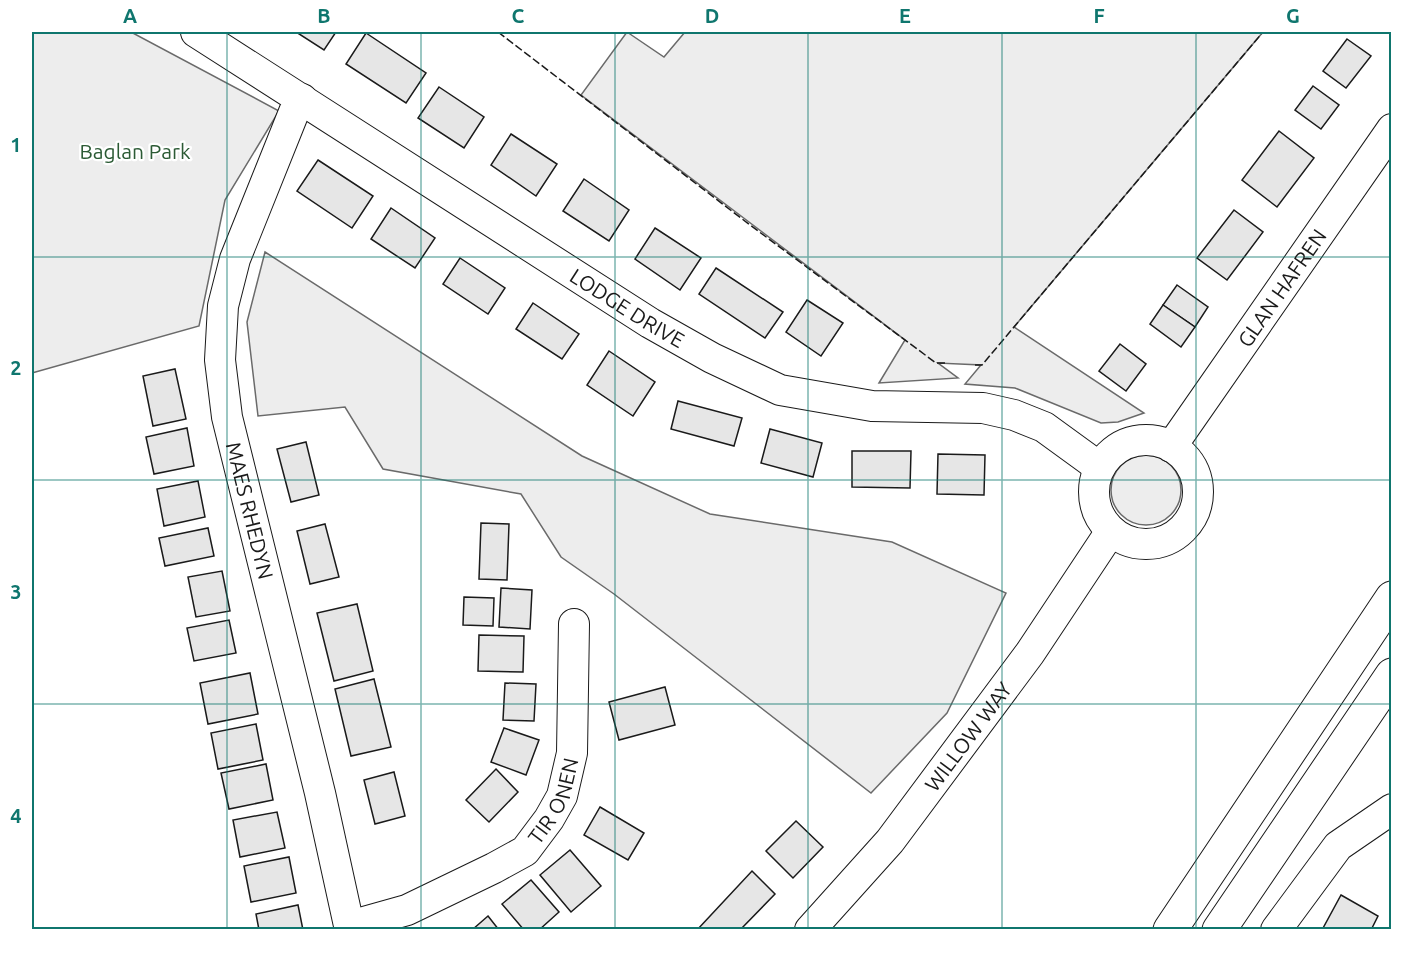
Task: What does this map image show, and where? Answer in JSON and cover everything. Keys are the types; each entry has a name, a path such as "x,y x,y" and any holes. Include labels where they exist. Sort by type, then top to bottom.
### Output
{"main road":[{"path":"1170,930 1392,598"},
{"path":"1219,930 1392,675"}],"street":[{"name":"LODGE DRIVE","path":"196,32 650,322 712,358 780,390 872,406 983,408 1014,415 1044,428 1099,467"},
{"name":"MAES RHEDYN","path":"302,99 294,112 235,259 223,306 220,360 227,417 320,793 350,928"},
{"name":"GLAN HAFREN","path":"1171,447 1392,129"},
{"path":"1139,440 1156,441 1171,447 1184,457 1193,471 1197,487 1196,504 1190,519 1179,532 1166,540 1152,544 1126,540 1111,531 1100,518 1095,501 1094,484 1099,467 1110,454 1123,445 1139,440"},
{"name":"WILLOW WAY","path":"810,930 890,841 1030,653 1111,531"},
{"name":"TIR ONEN","path":"350,928 407,910 494,868 525,851 549,819 562,796 572,753 574,624"},
{"path":"1276,930 1338,846 1392,809"}],"shaded area":[{"name":"Baglan Park","path":"32,32 131,32 279,111 225,200 199,326 32,373"},
{"path":"627,32 664,57 685,32 1263,32 1014,327 1144,413 1118,422 1101,423 1015,388 965,384 981,365 938,363 958,378 879,383 905,340 581,95"},
{"path":"265,252 582,456 710,514 892,542 1006,593 947,713 871,793 614,594 561,557 521,494 383,469 345,407 258,416 247,322"},
{"path":"1146,455 1159,458 1171,465 1178,477 1181,490 1178,503 1171,515 1159,522 1146,525 1133,522 1121,515 1114,503 1111,490 1114,477 1121,465 1133,458"}],"building":[{"path":"296,32 336,32 324,50"},
{"path":"366,33 426,73 406,103 346,64"},
{"path":"1347,39 1371,56 1346,88 1323,71"},
{"path":"1313,86 1339,105 1321,129 1295,110"},
{"path":"439,87 484,117 464,148 418,118"},
{"path":"1279,131 1314,158 1277,207 1242,180"},
{"path":"511,134 557,164 536,196 491,165"},
{"path":"318,160 373,196 352,228 297,191"},
{"path":"584,179 629,210 609,241 563,211"},
{"path":"391,208 435,238 415,268 371,239"},
{"path":"1234,210 1263,232 1227,280 1197,258"},
{"path":"655,228 701,258 680,290 635,259"},
{"path":"460,258 505,288 488,314 443,284"},
{"path":"716,268 783,312 765,338 699,294"},
{"path":"1177,285 1208,307 1195,327 1163,305"},
{"path":"807,300 843,323 821,356 786,332"},
{"path":"533,303 579,334 562,359 516,329"},
{"path":"1163,305 1195,327 1181,347 1150,324"},
{"path":"1120,344 1146,364 1126,391 1099,371"},
{"path":"609,351 655,382 633,416 587,385"},
{"path":"175,369 186,419 153,426 143,376"},
{"path":"678,401 742,418 734,446 671,429"},
{"path":"187,428 194,466 154,474 146,437"},
{"path":"770,429 822,443 813,477 761,463"},
{"path":"306,442 319,495 291,502 277,449"},
{"path":"852,451 911,451 910,488 852,487"},
{"path":"938,454 985,455 984,495 937,494"},
{"path":"198,481 205,517 164,526 157,489"},
{"path":"481,523 509,524 507,580 479,579"},
{"path":"325,524 339,577 310,584 297,531"},
{"path":"208,528 214,556 165,566 159,538"},
{"path":"222,571 230,611 196,617 188,577"},
{"path":"501,588 532,590 530,629 499,627"},
{"path":"464,597 494,598 493,626 463,625"},
{"path":"357,604 373,671 334,681 317,613"},
{"path":"229,620 236,653 194,661 187,628"},
{"path":"479,635 524,636 523,672 478,671"},
{"path":"250,673 258,714 208,724 200,683"},
{"path":"374,679 391,747 351,756 335,689"},
{"path":"505,683 536,684 534,721 503,720"},
{"path":"665,687 675,725 619,740 609,702"},
{"path":"256,724 263,760 218,769 211,733"},
{"path":"504,728 539,740 526,775 491,762"},
{"path":"266,764 273,800 229,809 221,773"},
{"path":"496,769 518,792 489,822 466,800"},
{"path":"394,772 405,816 375,824 364,780"},
{"path":"600,807 644,833 628,860 584,835"},
{"path":"277,812 285,848 240,857 233,820"},
{"path":"796,821 823,847 793,878 766,851"},
{"path":"570,850 601,886 571,912 540,875"},
{"path":"289,857 296,893 251,902 244,866"},
{"path":"752,871 775,894 740,930 697,930"},
{"path":"531,880 559,912 539,930 524,930 502,904"},
{"path":"1341,895 1378,916 1371,930 1322,930"},
{"path":"298,905 303,930 259,930 256,914"},
{"path":"488,916 499,930 472,930"}],"fence":[{"path":"498,32 750,225 936,363 946,363"},
{"path":"975,365 982,365 1263,32"}]}
